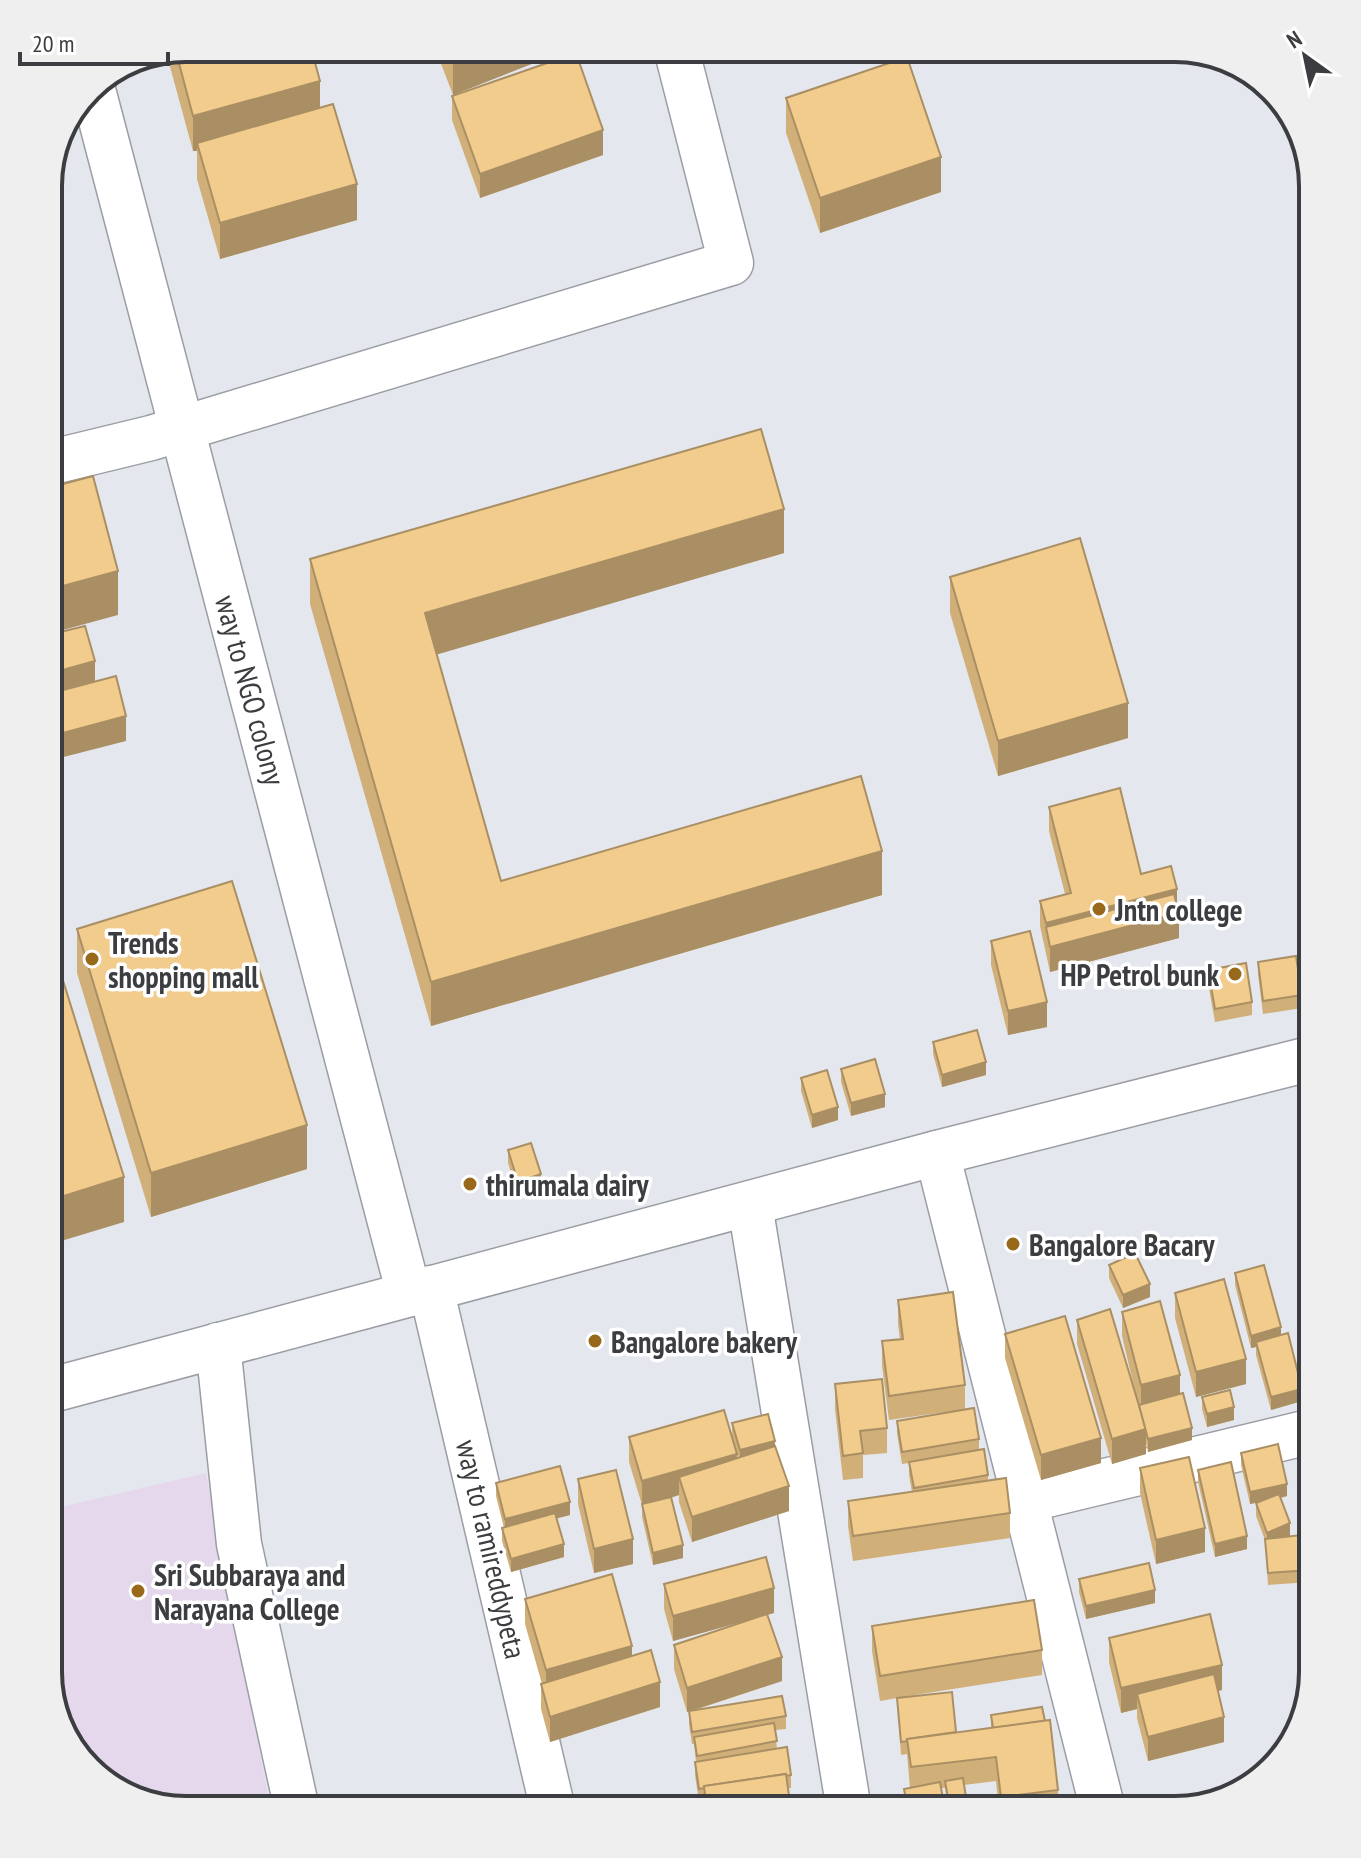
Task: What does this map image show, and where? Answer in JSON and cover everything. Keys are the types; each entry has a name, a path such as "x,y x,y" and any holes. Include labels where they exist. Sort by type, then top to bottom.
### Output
{"main road":[{"path":"62,460 151,438 731,263 680,62"},
{"name":"way to NGO colony","path":"96,101 182,428 420,1291"},
{"path":"62,1387 937,1153 1299,1062"},
{"path":"937,1153 1100,1796"},
{"path":"750,1205 847,1796"},
{"name":"way to ramireddypeta","path":"420,1291 549,1796"},
{"path":"218,1345 239,1544 294,1796"},
{"path":"1026,1500 1299,1434"}],"shaded area":[{"name":"Sri Subbaraya and Narayana College","path":"206,1473 268,1796 178,1796 154,1792 138,1787 110,1770 88,1748 71,1720 63,1688 62,1507"}],"building":[{"path":"315,62 320,81 193,116 179,63"},
{"path":"550,62 579,62 603,130 480,174 452,96"},
{"path":"892,62 909,62 941,157 820,198 786,98"},
{"path":"333,104 357,184 220,223 197,143"},
{"path":"761,429 784,509 425,613 501,881 861,776 882,851 431,982 310,559"},
{"path":"93,476 118,571 62,586 62,484"},
{"path":"1080,538 1128,703 998,741 950,577"},
{"path":"85,626 95,661 62,670 62,632"},
{"path":"116,676 126,716 62,733 62,690"},
{"path":"1120,788 1141,874 1171,866 1177,889 1046,923 1040,901 1071,893 1049,807"},
{"path":"232,881 307,1125 151,1173 77,929"},
{"path":"1174,894 1179,913 1050,947 1046,927"},
{"path":"1030,931 1047,1002 1008,1011 991,941"},
{"path":"1296,956 1299,995 1263,1001 1258,962"},
{"path":"1246,963 1252,1002 1215,1009 1208,970"},
{"path":"62,977 124,1177 62,1197"},
{"path":"977,1030 986,1062 942,1075 933,1042"},
{"path":"875,1059 885,1094 851,1103 841,1069"},
{"path":"827,1070 838,1107 812,1115 801,1078"},
{"path":"531,1143 541,1174 518,1182 508,1150"},
{"path":"1135,1253 1150,1284 1123,1295 1109,1265"},
{"path":"1264,1265 1281,1327 1251,1336 1235,1273"},
{"path":"1224,1279 1246,1359 1196,1372 1175,1293"},
{"path":"953,1292 965,1385 889,1396 882,1341 903,1339 898,1300"},
{"path":"1160,1301 1180,1375 1141,1385 1122,1312"},
{"path":"1110,1309 1146,1429 1112,1439 1077,1320"},
{"path":"1065,1316 1101,1438 1041,1455 1005,1334"},
{"path":"1288,1333 1299,1377 1299,1390 1271,1397 1256,1342"},
{"path":"882,1379 887,1428 860,1431 863,1453 843,1456 835,1384"},
{"path":"1230,1390 1234,1407 1207,1414 1202,1397"},
{"path":"1183,1393 1192,1428 1148,1439 1139,1405"},
{"path":"974,1408 979,1439 902,1452 897,1421"},
{"path":"724,1410 737,1454 642,1481 629,1437"},
{"path":"768,1414 775,1441 740,1450 732,1423"},
{"path":"1278,1444 1287,1484 1250,1492 1241,1453"},
{"path":"775,1446 789,1486 692,1517 679,1477"},
{"path":"984,1449 988,1475 914,1488 909,1462"},
{"path":"1189,1457 1205,1528 1156,1540 1140,1468"},
{"path":"1231,1462 1247,1536 1215,1544 1198,1470"},
{"path":"560,1466 570,1502 505,1519 496,1483"},
{"path":"616,1470 633,1539 594,1549 578,1479"},
{"path":"1006,1478 1010,1513 853,1536 848,1501"},
{"path":"1279,1494 1290,1523 1267,1533 1256,1503"},
{"path":"671,1497 683,1545 653,1553 642,1504"},
{"path":"555,1513 564,1544 511,1559 502,1528"},
{"path":"1299,1535 1299,1571 1268,1573 1265,1539"},
{"path":"766,1557 774,1588 673,1616 664,1584"},
{"path":"1149,1563 1155,1590 1086,1606 1079,1579"},
{"path":"612,1574 632,1646 546,1670 525,1599"},
{"path":"1034,1600 1042,1650 880,1676 872,1626"},
{"path":"767,1614 782,1657 687,1688 674,1645"},
{"path":"1210,1614 1222,1665 1121,1688 1109,1638"},
{"path":"651,1650 660,1682 550,1717 541,1684"},
{"path":"1214,1674 1224,1717 1148,1737 1137,1694"},
{"path":"952,1692 956,1732 901,1742 897,1698"},
{"path":"782,1696 786,1716 692,1732 689,1711"},
{"path":"1042,1707 1045,1721 993,1728 991,1715"},
{"path":"1050,1720 1058,1790 1001,1796 996,1757 911,1767 907,1739"},
{"path":"774,1723 777,1741 697,1756 694,1737"},
{"path":"787,1747 791,1775 699,1789 695,1762"},
{"path":"786,1774 789,1796 705,1796 704,1786"},
{"path":"963,1778 966,1796 948,1796 945,1781"},
{"path":"940,1782 942,1796 905,1796 904,1789"}],"place":[{"name":"Jntn college","path":"1099,909"},
{"name":"Trends shopping mall","path":"92,959"},
{"name":"HP Petrol bunk","path":"1235,974"},
{"name":"thirumala dairy","path":"470,1184"},
{"name":"Bangalore Bacary","path":"1013,1244"},
{"name":"Bangalore bakery","path":"595,1341"},
{"name":"Sri Subbaraya and Narayana College","path":"138,1591"}]}
